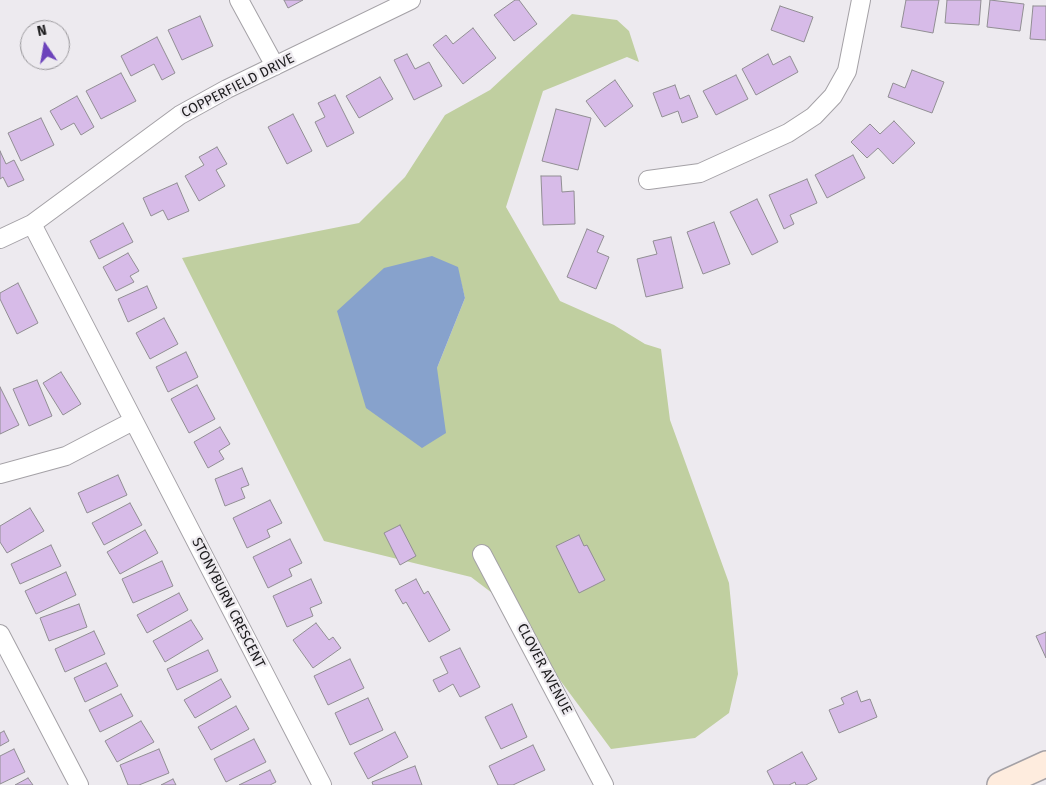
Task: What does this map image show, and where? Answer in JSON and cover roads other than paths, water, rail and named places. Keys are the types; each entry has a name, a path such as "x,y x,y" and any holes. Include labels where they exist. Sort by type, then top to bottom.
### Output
{"main road":[{"path":"1000,785 1046,764"}],"street":[{"path":"239,0 275,66"},
{"name":"COPPERFIELD DRIVE","path":"0,239 32,224 180,115 275,66 411,0"},
{"path":"648,180 700,174 788,133 814,116 833,96 847,71 860,0"},
{"name":"STONYBURN CRESCENT","path":"32,224 322,785"},
{"path":"0,474 66,456 133,421"},
{"name":"CLOVER AVENUE","path":"482,554 604,785"},
{"path":"0,634 79,785"}],"water":[{"path":"432,256 458,267 465,298 437,368 446,433 422,448 366,408 337,311 384,268"}]}
